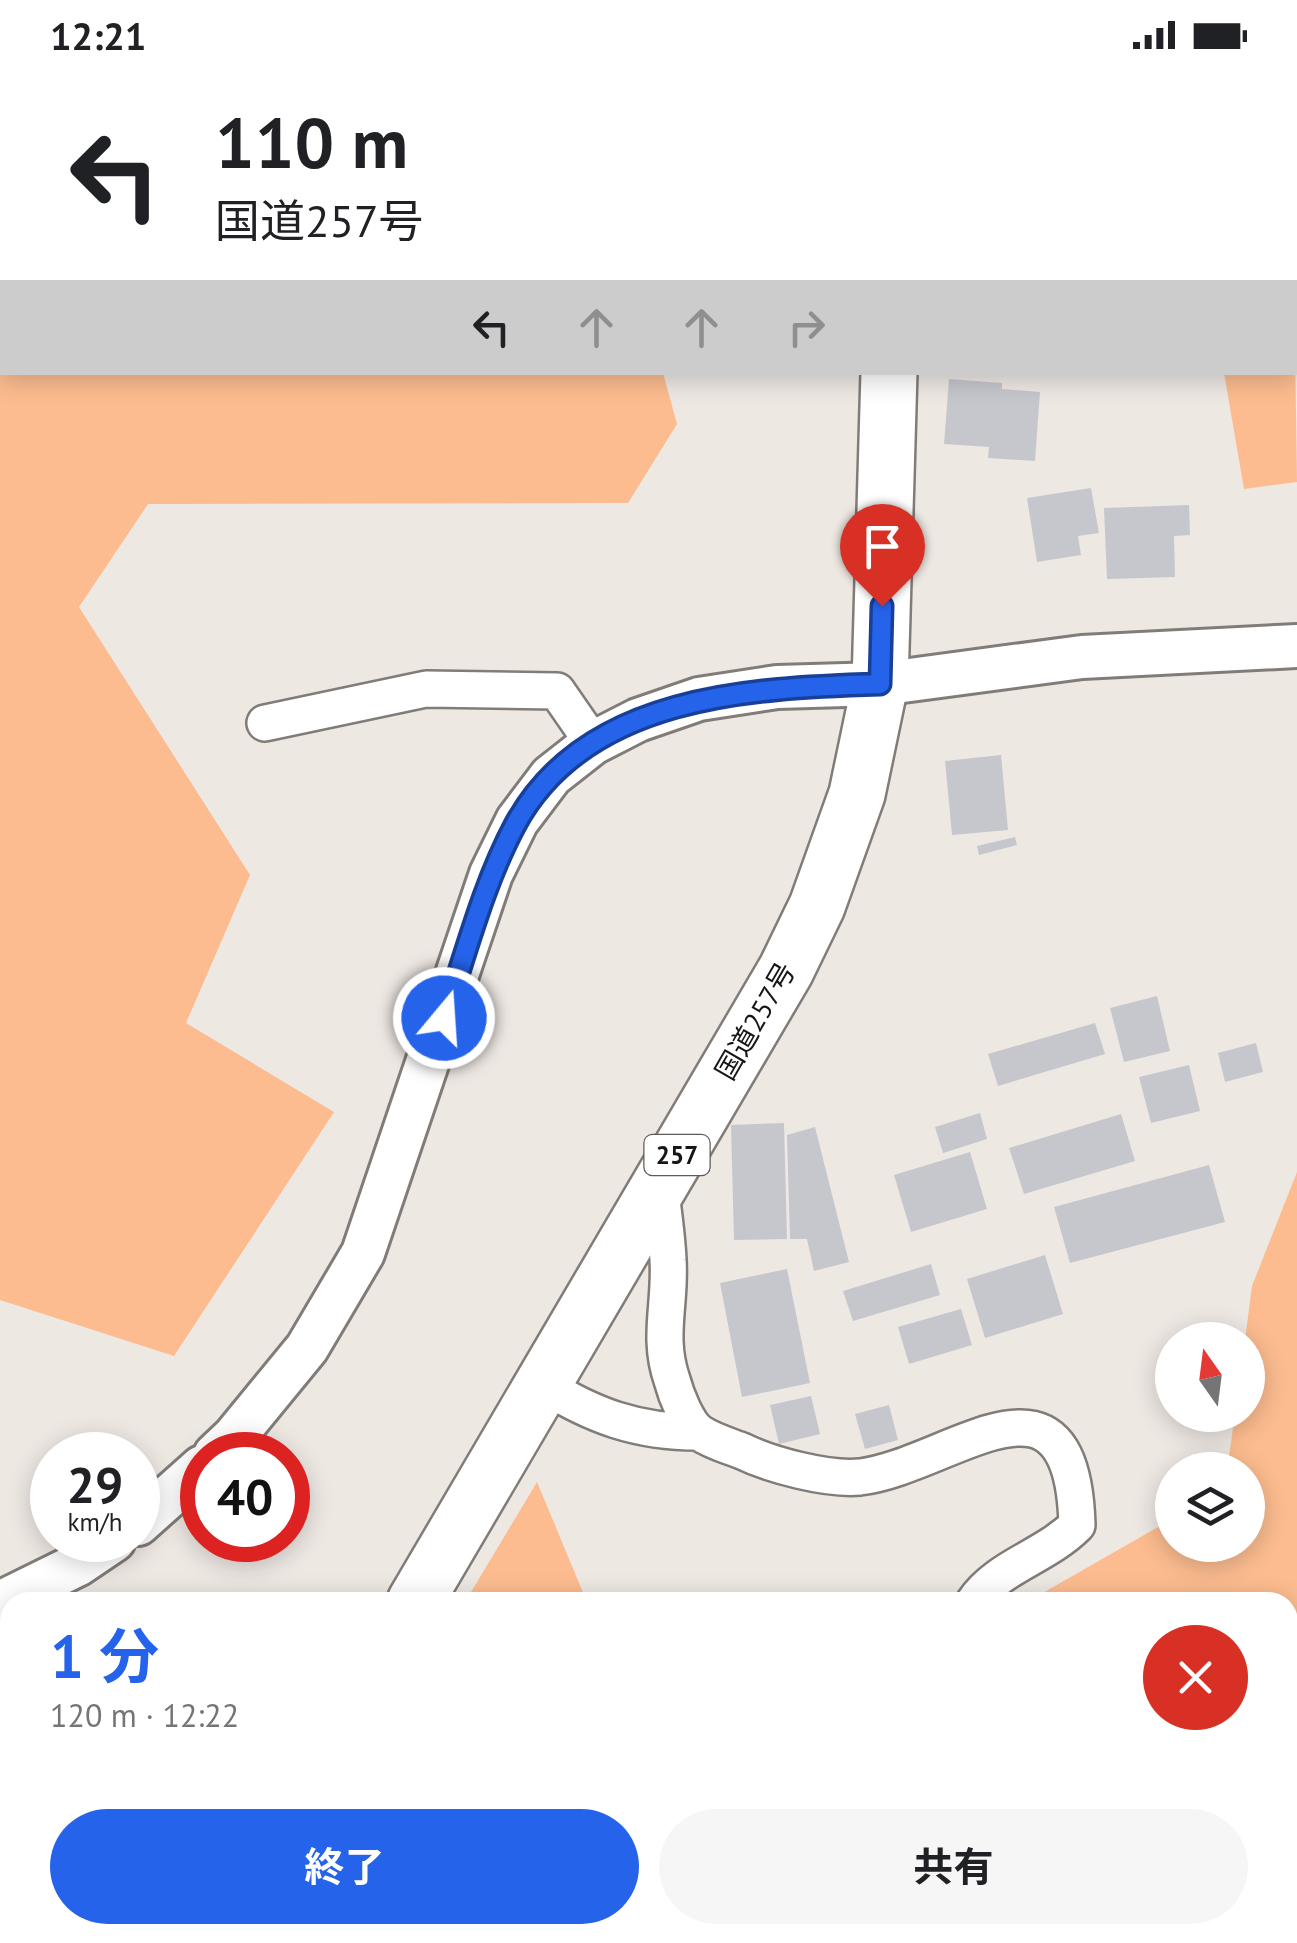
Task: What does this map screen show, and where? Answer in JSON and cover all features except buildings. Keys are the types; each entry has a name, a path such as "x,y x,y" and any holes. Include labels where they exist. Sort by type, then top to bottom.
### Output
{"highway":[{"name":"国道257号","path":"422,1592 786,970 817,906 857,794 880,684 889,375"}],"street":[{"path":"238,1432 308,1348 363,1254 492,874 517,821 551,776 593,743 638,720 699,699 777,687 880,684 1082,656 1297,646"},
{"path":"265,723 426,689 557,691 593,743"},
{"path":"660,1184 669,1262 663,1342 672,1381 698,1432"},
{"path":"542,1384 581,1409 636,1426 664,1432 698,1432 757,1458 813,1472 858,1477 918,1461 962,1440 1007,1427 1046,1434 1066,1456 1076,1485 1077,1524 1057,1544 981,1592"},
{"path":"160,1504 180,1486"},
{"path":"22,1592 81,1562"}],"shaded area":[{"path":"0,375 664,375 677,424 628,503 148,504 79,607 250,875 186,1023 334,1112 174,1356 0,1300"},
{"path":"1224,375 1295,375 1297,482 1244,489"},
{"path":"1297,1172 1297,1592 1044,1592 1155,1529 1155,1562 1265,1562 1265,1452 1230,1452 1233,1432 1265,1432 1265,1322 1247,1322 1252,1286"},
{"path":"537,1482 583,1592 471,1592"}],"route":[{"path":"444,1018 492,874 517,821 551,776 593,743 638,720 699,699 777,687 880,684 882,606"}]}
